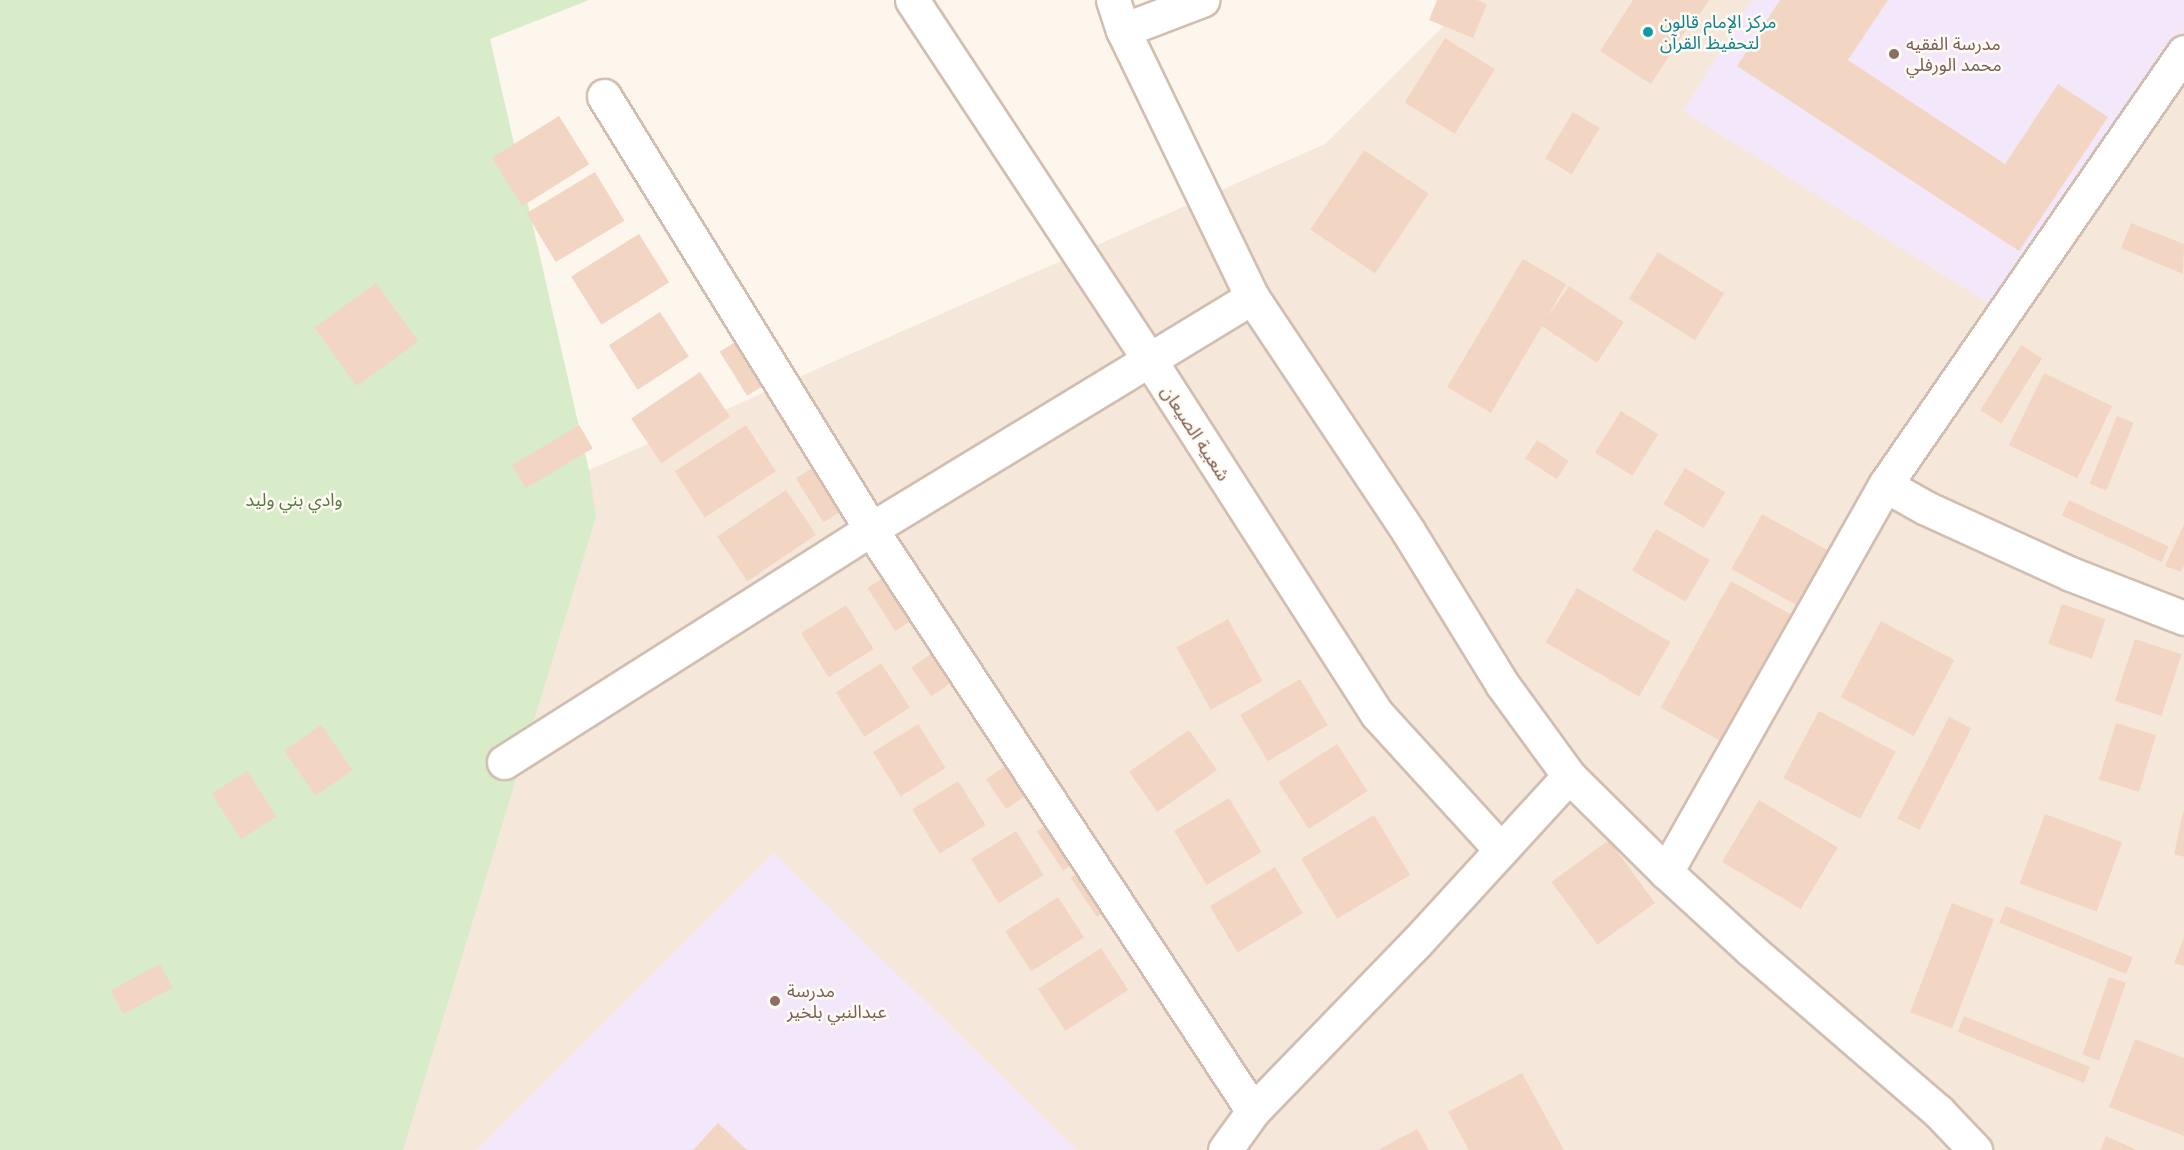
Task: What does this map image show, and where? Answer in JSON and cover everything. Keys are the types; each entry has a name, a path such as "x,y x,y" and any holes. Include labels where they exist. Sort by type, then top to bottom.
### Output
{"street":[{"name":"شعبية الصيعان","path":"912,0 1149,359 1377,714 1501,850"},
{"path":"1202,0 1118,15 1252,297 1408,531 1502,684 1569,776 1666,872 1750,949 1938,1111 1975,1150"},
{"path":"1666,872 1885,486 2184,52"},
{"path":"604,96 871,529 1253,1111"},
{"path":"504,762 871,529 1252,297"},
{"path":"1885,486 1926,508 2071,574 2184,618"},
{"path":"1225,1150 1253,1111 1416,943 1569,776"}],"shaded area":[{"path":"1470,0 2184,0 2184,1150 402,1150 589,470 1325,144"},
{"path":"1752,0 2184,0 2184,28 1988,303 1683,111"},
{"name":"مدرسة عبدالنبي بلخير","path":"774,853 1077,1150 477,1150"}],"green space":[{"name":"وادي بني وليد","path":"0,0 589,0 490,39 589,470 596,517 403,1150 0,1150"}],"building":[{"path":"1437,0 1477,0 1487,4 1473,38 1429,20"},
{"name":"مركز الإمام قالون لتحفيظ القرآن","path":"1633,0 1709,0 1699,15 1697,13 1651,84 1600,51"},
{"path":"1780,0 1888,0 1848,60 2005,164 2058,84 2108,117 2019,251 1737,66"},
{"path":"1445,38 1495,69 1455,134 1405,102"},
{"path":"1573,112 1600,128 1572,174 1545,158"},
{"path":"559,116 589,164 522,206 492,158"},
{"path":"1364,150 1429,194 1375,273 1310,230"},
{"path":"595,172 624,221 556,262 526,213"},
{"path":"2131,223 2184,244 2183,274 2121,248"},
{"path":"639,234 669,282 601,325 571,276"},
{"path":"1658,252 1724,293 1695,340 1629,299"},
{"path":"1523,259 1566,284 1547,318 1569,286 1624,322 1597,363 1542,326 1491,413 1447,387"},
{"path":"376,283 418,341 357,386 315,328"},
{"path":"660,312 689,356 638,390 609,345"},
{"path":"740,339 768,383 747,396 720,352"},
{"path":"2021,345 2042,358 2001,424 1980,410"},
{"path":"700,372 730,417 661,463 631,418"},
{"path":"2044,373 2112,406 2077,478 2009,445"},
{"path":"1621,411 1658,434 1632,476 1595,453"},
{"path":"2117,416 2134,423 2106,490 2090,484"},
{"path":"579,425 593,448 526,488 512,465"},
{"path":"746,425 776,471 705,517 675,471"},
{"path":"1537,440 1569,461 1557,479 1525,458"},
{"path":"817,465 845,509 823,522 796,478"},
{"path":"1685,468 1725,492 1704,528 1663,504"},
{"path":"786,490 816,535 747,581 717,536"},
{"path":"2069,500 2169,546 2162,562 2062,515"},
{"path":"1762,514 1831,552 1801,607 1731,569"},
{"path":"2184,524 2184,565 2181,572 2165,566"},
{"path":"1656,529 1710,560 1686,602 1632,571"},
{"path":"886,576 914,619 895,631 868,588"},
{"path":"1731,581 1793,615 1723,742 1661,708"},
{"path":"1577,588 1671,642 1639,697 1546,643"},
{"path":"2062,604 2105,619 2092,659 2048,644"},
{"path":"846,605 874,649 829,677 801,633"},
{"path":"1228,619 1262,681 1211,710 1176,648"},
{"path":"1881,621 1954,660 1914,736 1841,697"},
{"path":"2135,639 2182,654 2162,716 2115,701"},
{"path":"935,651 955,680 931,696 911,668"},
{"path":"881,663 910,707 865,737 836,692"},
{"path":"1300,679 1328,725 1268,761 1240,715"},
{"path":"1819,711 1896,752 1860,819 1783,778"},
{"path":"1949,717 1971,728 1920,830 1897,819"},
{"path":"2116,723 2156,735 2139,792 2099,779"},
{"path":"918,724 946,768 901,796 873,752"},
{"path":"321,725 353,770 316,796 284,751"},
{"path":"1189,730 1217,770 1157,812 1129,772"},
{"path":"1337,744 1367,791 1309,829 1278,782"},
{"path":"1010,763 1030,793 1006,809 986,779"},
{"path":"247,771 276,816 241,839 212,794"},
{"path":"958,781 986,825 940,854 912,810"},
{"path":"1229,798 1261,852 1207,885 1174,831"},
{"path":"1759,800 1838,847 1801,909 1722,862"},
{"path":"2184,812 2184,857 2174,854"},
{"path":"2045,814 2122,842 2097,912 2020,884"},
{"path":"1374,815 1410,875 1337,919 1301,859"},
{"path":"1051,822 1077,861 1063,870 1037,832"},
{"path":"1016,831 1044,875 999,903 971,859"},
{"path":"1609,840 1655,903 1597,945 1552,882"},
{"path":"1275,867 1303,913 1238,952 1210,906"},
{"path":"1084,869 1110,908 1097,917 1071,878"},
{"path":"1058,897 1084,937 1031,972 1005,931"},
{"path":"1952,903 1994,919 1952,1028 1910,1012"},
{"path":"2006,906 2133,957 2126,974 1999,923"},
{"path":"2184,937 2184,966 2174,963"},
{"path":"1101,948 1128,990 1065,1031 1038,989"},
{"path":"160,964 173,988 123,1014 111,990"},
{"path":"2109,977 2126,983 2099,1060 2082,1055"},
{"path":"1964,1016 2090,1067 2084,1083 1958,1032"},
{"path":"2135,1039 2184,1058 2184,1136 2109,1107"},
{"path":"1522,1073 1564,1150 1469,1150 1448,1112"},
{"path":"718,1123 747,1150 693,1150"},
{"path":"1417,1129 1429,1150 1378,1150"},
{"path":"2106,1136 2137,1150 2100,1150"}],"place":[{"name":"مركز الإمام قالون لتحفيظ القرآن","path":"1648,32"},
{"name":"مدرسة الفقيه محمد الورفلي","path":"1894,54"},
{"name":"مدرسة عبدالنبي بلخير","path":"775,1001"}]}
